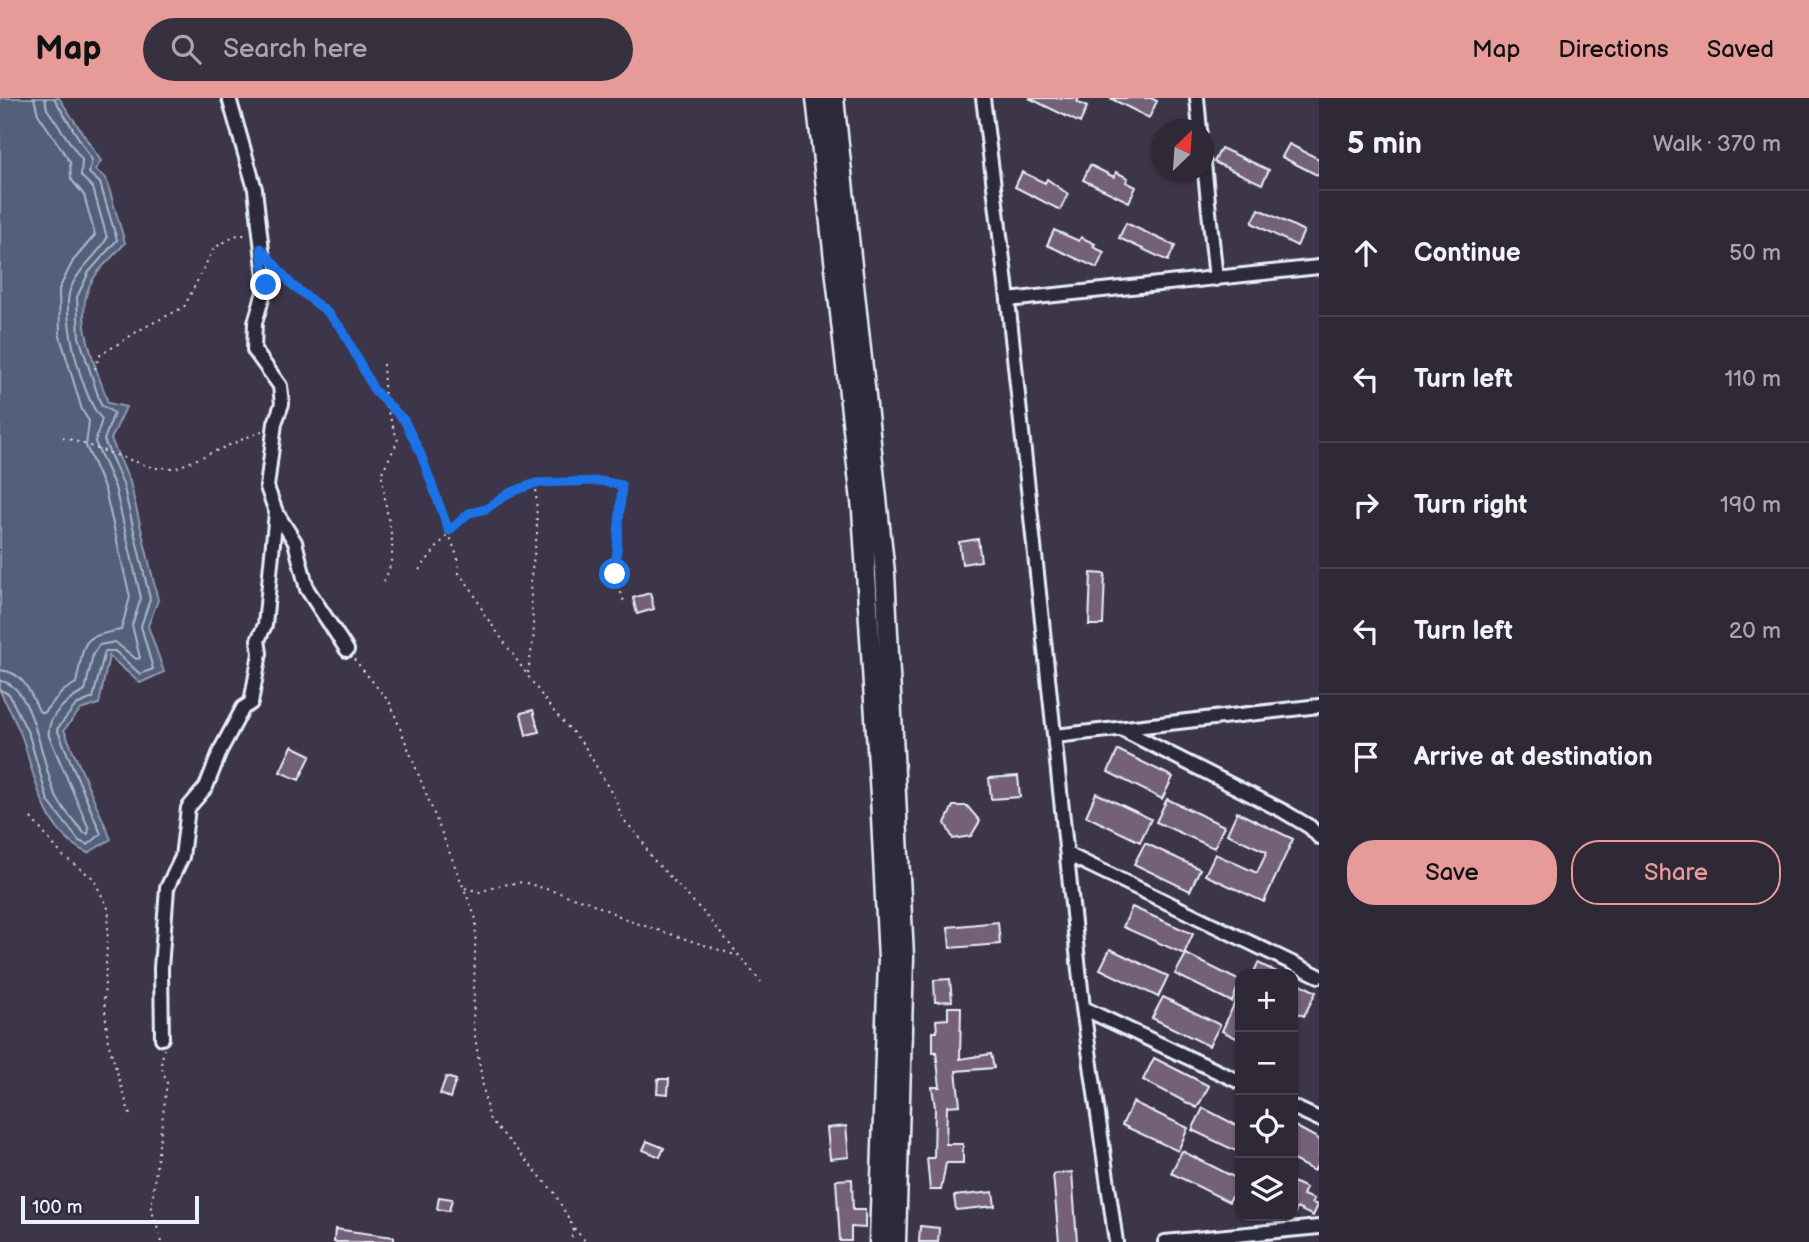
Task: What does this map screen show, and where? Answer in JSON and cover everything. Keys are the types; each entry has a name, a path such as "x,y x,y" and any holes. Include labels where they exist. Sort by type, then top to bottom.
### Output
{"main road":[{"path":"816,98 848,302 885,573 888,959 880,1242"},
{"path":"834,98 867,577 904,957 895,1242"},
{"path":"867,577 885,573"}],"street":[{"path":"229,98 255,189 266,285 254,323 254,350 281,386 282,404 275,423 267,488 276,512 295,542 307,589 347,650"},
{"path":"983,98 1008,300 1083,1008 1116,1242"},
{"path":"1196,98 1199,119"},
{"path":"1205,182 1216,279"},
{"path":"1008,300 1319,267"},
{"path":"162,1038 161,968 167,888 183,857 188,808 206,788 220,749 243,708 251,703 260,653 258,640 265,625 276,512"},
{"path":"1055,736 1319,706"},
{"path":"1121,729 1283,811 1310,827 1319,837"},
{"path":"1067,854 1319,976"},
{"path":"1083,1008 1235,1080"},
{"path":"1298,1109 1319,1119"},
{"path":"1165,1242 1319,1227"}],"path":[{"path":"95,369 99,356 143,328 184,307 214,248 239,234 256,239 261,248"},
{"path":"276,267 292,285 326,311 342,329 374,390 404,420 449,531 459,573 550,707 584,745 615,799 623,819 642,839 651,857 705,914 761,982"},
{"path":"383,364 385,403 398,440 380,474 387,491 386,509 394,541 392,565 384,580"},
{"path":"63,437 154,468 176,468 257,435 275,423"},
{"path":"419,570 449,531 469,513 486,509 509,493 536,483 600,481 622,485 615,574 624,601"},
{"path":"527,674 534,634 530,584 537,534 536,483"},
{"path":"347,650 390,703 476,919 473,1024 488,1117 554,1192 573,1227 586,1242"},
{"path":"31,818 63,856 93,878 109,910 104,1000 108,1042 130,1115"},
{"path":"464,888 480,892 500,885 523,883 589,902 630,921 739,957"},
{"path":"162,1038 165,1055 161,1065 167,1083 151,1208 162,1242"},
{"path":"571,1242 573,1227"}],"water":[{"path":"0,98 59,98 101,161 95,170 106,178 125,243 95,276 84,306 85,322 87,339 108,403 126,407 111,439 130,482 158,600 148,626 164,672 140,683 109,656 99,704 80,710 64,730 111,839 88,853 61,833 52,820 38,789 21,734 0,691"}],"building":[{"path":"1029,98 1079,98 1077,102 1087,107 1080,123"},
{"path":"1110,98 1151,98 1157,101 1149,118"},
{"path":"1289,144 1319,159 1319,176 1282,157"},
{"path":"1221,148 1269,170 1262,184 1214,162"},
{"path":"1090,165 1114,177 1116,172 1128,178 1126,182 1136,187 1129,202 1083,180"},
{"path":"1022,172 1045,183 1047,179 1068,194 1060,210 1015,187"},
{"path":"1259,209 1304,231 1297,246 1252,223"},
{"path":"1126,223 1175,246 1168,261 1119,238"},
{"path":"1054,230 1079,241 1081,237 1095,244 1093,247 1104,252 1097,268 1047,245"},
{"path":"978,539 981,561 962,564 959,542"},
{"path":"1091,573 1105,574 1103,625 1089,625"},
{"path":"650,593 654,609 637,614 633,598"},
{"path":"533,710 539,732 526,735 521,713"},
{"path":"292,746 311,755 299,780 280,772"},
{"path":"1118,750 1173,777 1162,799 1108,772"},
{"path":"1018,776 1020,797 991,799 989,778"},
{"path":"1096,793 1151,819 1140,842 1086,816"},
{"path":"1167,799 1224,826 1214,848 1156,822"},
{"path":"953,806 967,806 980,821 971,836 953,839 945,823"},
{"path":"1237,812 1293,839 1264,902 1205,875 1215,854 1257,873 1267,852 1227,834"},
{"path":"1145,843 1200,869 1190,891 1134,864"},
{"path":"1132,907 1193,934 1184,954 1123,927"},
{"path":"998,922 1000,944 950,948 948,927"},
{"path":"1110,949 1168,976 1158,997 1100,969"},
{"path":"1186,954 1235,978 1232,1002 1175,974"},
{"path":"1258,963 1271,969 1255,969"},
{"path":"950,979 952,1001 935,1002 934,980"},
{"path":"1298,983 1316,992 1304,1016 1298,1013"},
{"path":"1163,997 1220,1025 1209,1046 1152,1018"},
{"path":"1235,1002 1235,1038 1222,1031"},
{"path":"948,1007 961,1007 960,1059 991,1054 994,1068 956,1071 960,1105 947,1106 946,1144 963,1144 963,1163 946,1163 941,1190 930,1190 927,1158 934,1158 935,1107 932,1087 940,1087 936,1052 933,1052 933,1032 937,1032 936,1020 948,1019"},
{"path":"1154,1058 1209,1086 1197,1108 1143,1080"},
{"path":"446,1077 456,1080 450,1098 440,1094"},
{"path":"658,1079 669,1079 668,1094 657,1093"},
{"path":"1133,1102 1188,1128 1178,1151 1122,1125"},
{"path":"1203,1108 1235,1124 1235,1151 1192,1130"},
{"path":"846,1126 849,1157 830,1159 827,1128"},
{"path":"1298,1128 1319,1139 1319,1162 1314,1171 1298,1163"},
{"path":"647,1141 664,1148 660,1157 643,1150"},
{"path":"1182,1151 1235,1178 1235,1190 1229,1202 1171,1173"},
{"path":"1072,1172 1077,1242 1059,1242 1053,1174"},
{"path":"852,1179 853,1210 865,1210 865,1228 851,1227 851,1241 840,1241 836,1180"},
{"path":"1298,1184 1306,1188 1303,1195 1314,1199 1312,1203 1318,1205 1313,1216 1298,1208"},
{"path":"993,1192 995,1206 956,1210 954,1196"},
{"path":"439,1197 452,1199 449,1211 437,1209"},
{"path":"920,1226 939,1228 938,1242 919,1242"},
{"path":"335,1229 394,1237 394,1242 334,1242"}],"route":[{"path":"266,285 261,248 292,285 326,311 342,329 374,390 404,420 420,452 449,531 469,513 486,509 509,493 536,483 600,481 622,485 615,574"}]}
